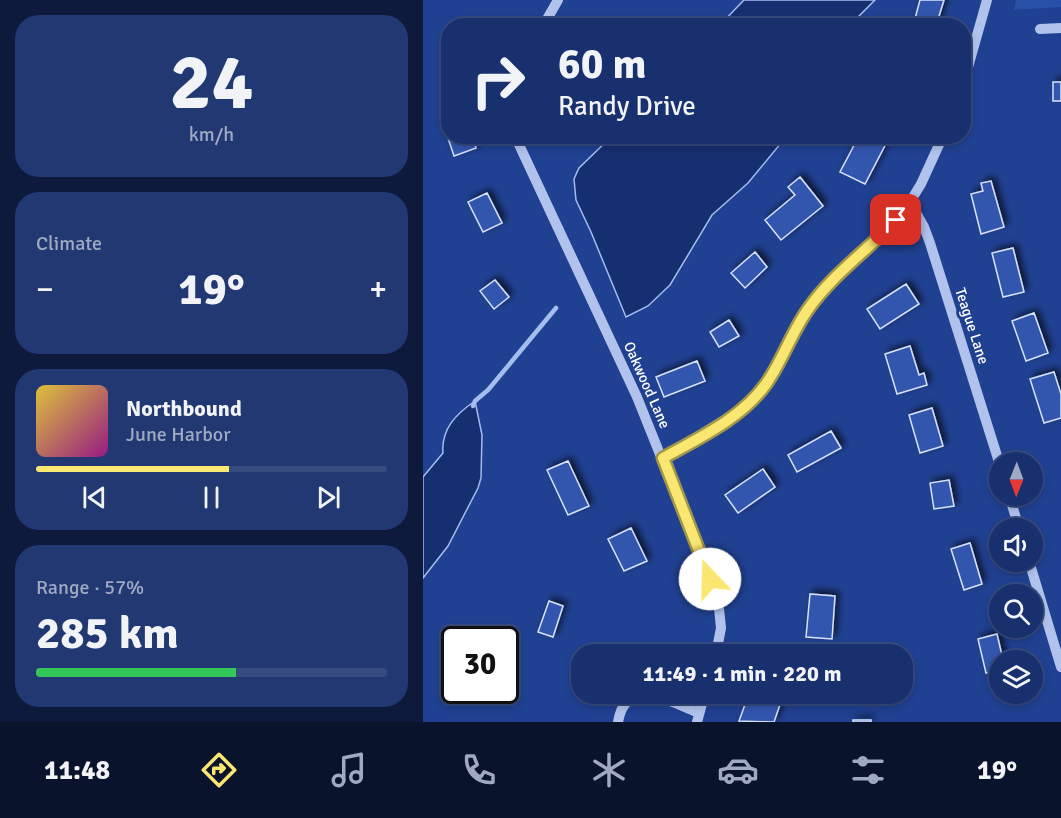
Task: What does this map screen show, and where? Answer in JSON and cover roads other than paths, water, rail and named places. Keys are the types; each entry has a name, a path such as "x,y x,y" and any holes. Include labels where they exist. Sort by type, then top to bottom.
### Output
{"street":[{"path":"548,18 558,0"},
{"path":"971,57 987,0"},
{"path":"1040,29 1061,28"},
{"name":"Oakwood Lane","path":"520,144 663,458 718,599 721,628 718,644"},
{"path":"663,458 703,435 751,402 772,375 809,308 827,285 886,230 910,202 939,144"},
{"name":"Teague Lane","path":"910,202 930,243 996,452"},
{"path":"1032,572 1061,667"},
{"path":"618,722 620,711 628,700 640,694 654,696 698,718"}],"waterway":[{"path":"473,406 556,308"}]}
